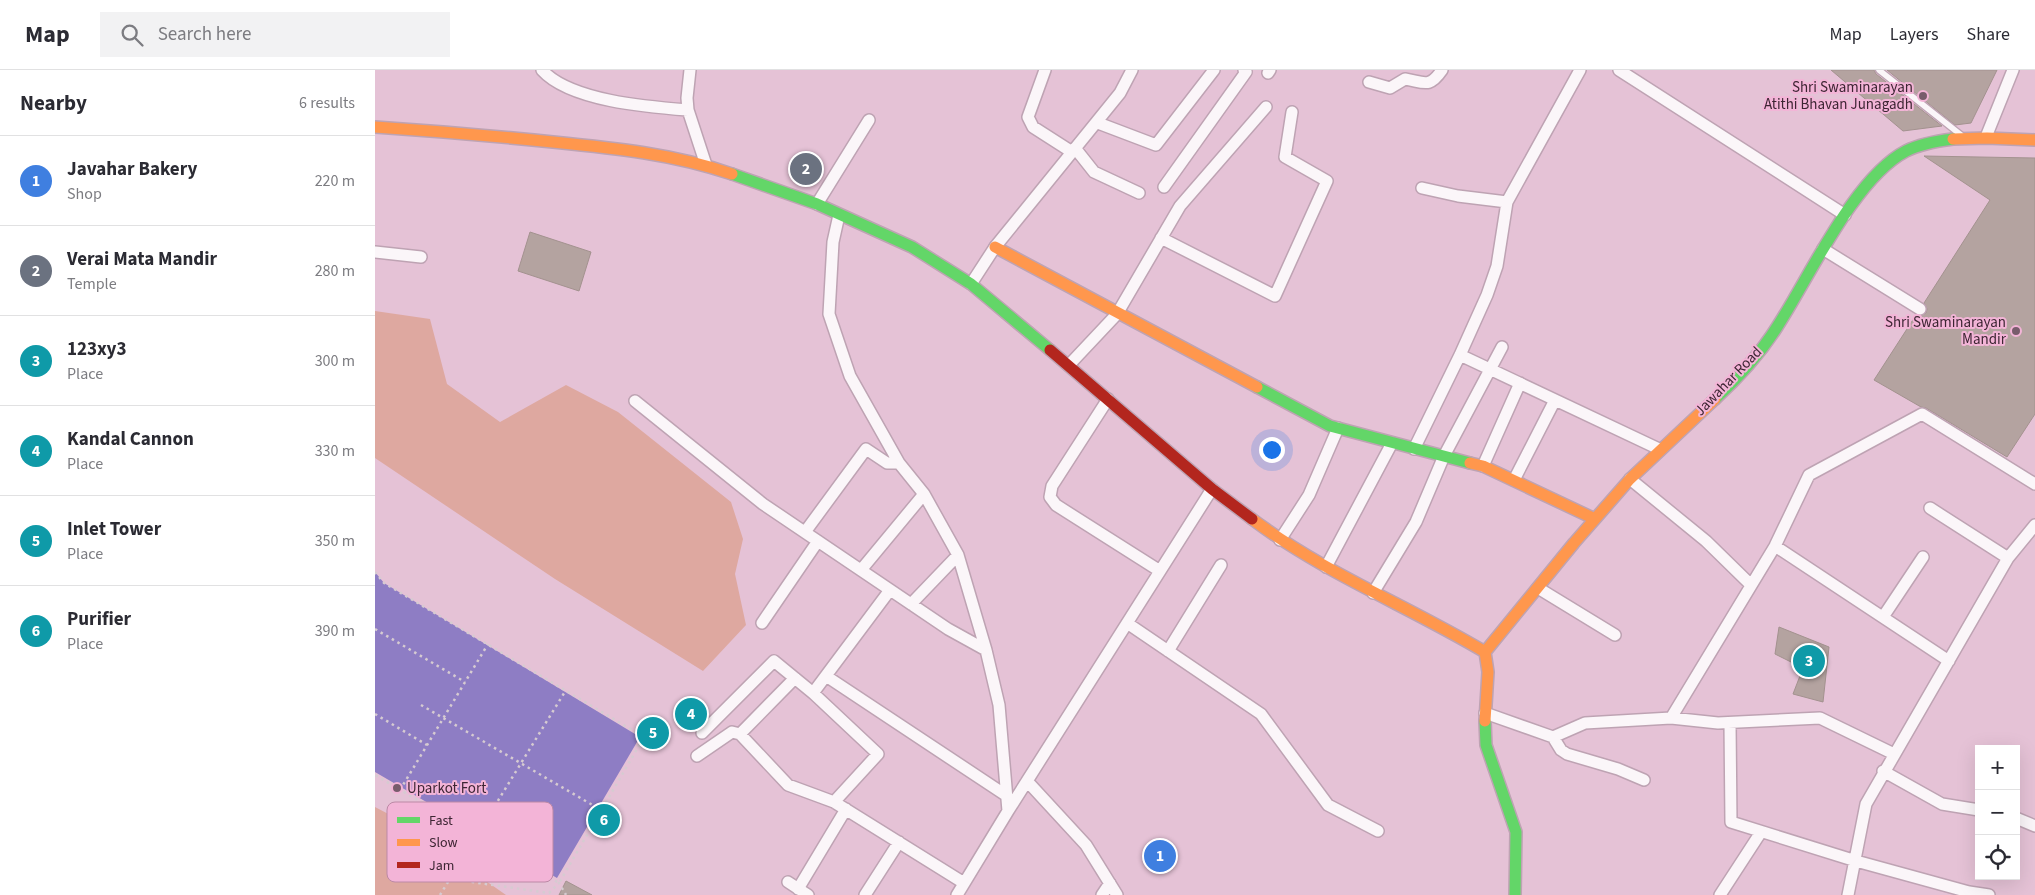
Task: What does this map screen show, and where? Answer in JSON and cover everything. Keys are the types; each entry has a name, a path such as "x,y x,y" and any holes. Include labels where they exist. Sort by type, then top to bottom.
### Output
{"street":[{"path":"541,70 561,85 577,91 625,104 688,110"},
{"path":"690,70 687,98 688,110 706,165"},
{"path":"1045,70 1028,117 1029,122 1033,127 1074,150 1094,172 1139,193"},
{"path":"971,284 995,247 1098,123 1120,92 1132,70"},
{"path":"1098,123 1156,145 1214,70"},
{"path":"1164,187 1247,72 1244,70"},
{"path":"1369,82 1390,88 1405,79 1423,84 1430,83 1436,79 1442,70"},
{"path":"1414,449 1487,295 1497,266 1507,202 1580,70"},
{"path":"1619,70 1845,215"},
{"path":"1986,137 2013,70"},
{"path":"1069,365 1117,314 1180,206 1267,107"},
{"path":"1161,238 1275,296 1327,181 1285,157 1292,112"},
{"path":"817,204 869,120"},
{"path":"375,126 633,150 706,165 817,204 912,247 971,284 1069,365 1212,489 1280,540 1373,593 1485,652 1488,672 1485,713 1486,745 1516,832 1515,895"},
{"name":"Jawahar Road","path":"1485,652 1595,518 1630,479 1755,358 1775,330 1845,215 1865,186 1879,170 1906,151 1924,145 1986,137 2035,140"},
{"path":"1422,188 1458,196 1507,202"},
{"path":"839,214 833,242 829,314 850,376 899,463 924,494 957,555 987,650 999,705 1008,811"},
{"path":"995,247 1117,314 1330,426 1483,466 1595,518"},
{"path":"1823,249 1920,309"},
{"path":"375,252 421,257"},
{"path":"1373,593 1416,522 1443,456 1502,347"},
{"path":"1460,355 1659,449"},
{"path":"1483,466 1520,383"},
{"path":"1108,399 1052,486 1050,497 1056,505 1160,571"},
{"path":"1514,480 1555,400"},
{"path":"635,401 763,504 948,629 987,650"},
{"path":"1671,718 1775,546 1809,475 1922,414 2035,484"},
{"path":"1280,540 1309,496 1339,428"},
{"path":"1327,567 1392,443"},
{"path":"805,532 866,449 887,463 899,463"},
{"path":"1630,479 1706,541 1751,585"},
{"path":"957,895 1212,489"},
{"path":"861,570 924,494"},
{"path":"1930,508 2008,558"},
{"path":"1848,895 1856,861 1865,804 2008,558 2035,526"},
{"path":"762,623 818,541"},
{"path":"1775,546 1949,661"},
{"path":"911,604 957,555"},
{"path":"1883,617 1923,557"},
{"path":"1168,651 1221,565"},
{"path":"1538,588 1615,635"},
{"path":"813,693 890,590"},
{"path":"1127,623 1261,714 1329,805 1378,831"},
{"path":"702,733 774,661 813,693 878,754 834,802"},
{"path":"826,676 1007,796"},
{"path":"740,734 795,678"},
{"path":"1485,713 1553,737 1561,750 1567,754 1618,769 1644,780"},
{"path":"1553,737 1585,723 1671,718 1730,723 1820,718 1894,754"},
{"path":"1730,723 1731,822 1856,861 1969,892 1989,895"},
{"path":"697,756 732,732 740,734 789,786 834,802 964,883"},
{"path":"1883,771 1942,804 1975,809"},
{"path":"1027,781 1086,845 1117,895"},
{"path":"798,889 846,809"},
{"path":"2020,820 2035,826"},
{"path":"1720,895 1761,832"},
{"path":"865,895 899,842"},
{"path":"1102,895 1110,884"}],"lane":[{"path":"1879,70 1967,139"}],"path":[{"path":"375,572 384,583 644,738 559,883 549,893 472,882"},
{"path":"375,629 465,682"},
{"path":"400,790 488,644"},
{"path":"498,802 566,690"},
{"path":"421,705 601,810"},
{"path":"375,714 427,745"},
{"path":"375,775 420,802"},
{"path":"553,880 559,883 566,895"},
{"path":"440,895 448,882"}],"shaded area":[{"path":"375,311 430,319 447,384 500,422 566,385 618,412 731,502 743,539 735,574 746,625 703,671 555,579 375,458"},
{"path":"375,572 384,583 640,737 557,878 553,876 553,802 427,802 375,772"},
{"path":"375,807 387,813 387,882 487,882 506,895 375,895"}],"building":[{"path":"1831,70 1874,70 1876,74 1942,126 1903,131"},
{"path":"1887,70 1997,70 1971,123 1955,125"},
{"path":"1924,156 2035,158 2035,414 2007,457 1926,408 1874,380 1916,315 1920,316 1926,313 1927,309 1924,303 1990,200"},
{"path":"530,232 591,252 579,291 518,271"},
{"path":"1779,627 1829,647 1823,702 1793,694 1803,668 1775,654"},
{"path":"653,725 661,733 653,741 645,733"},
{"path":"602,810 613,816 605,829 595,823"},
{"path":"566,881 592,895 559,895"}],"traffic: fast":[{"path":"1715,399 1764,347 1834,231 1868,183 1887,164 1906,151 1917,146 1953,139"},
{"path":"732,174 817,204 912,247 971,284 1050,350"},
{"path":"1257,387 1330,426 1470,463"},
{"path":"1485,721 1486,745 1516,832 1515,895"}],"traffic: slow":[{"path":"375,127 621,149 688,161 732,174"},
{"path":"1953,139 2035,140"},
{"path":"995,247 1257,387"},
{"path":"1485,652 1574,543 1630,479 1715,399"},
{"path":"1470,463 1483,466 1595,519"},
{"path":"1252,519 1337,573 1485,652 1488,672 1485,721"}],"traffic: jam":[{"path":"1050,350 1212,489 1252,519"}],"place":[{"name":"Shri Swaminarayan Atithi Bhavan Junagadh","path":"1923,96"},
{"name":"Verai Mata Mandir","path":"806,169"},
{"name":"Shri Swaminarayan Mandir","path":"2016,331"},
{"name":"123xy3","path":"1809,661"},
{"name":"Kandal Cannon","path":"691,714"},
{"name":"Inlet Tower","path":"653,733"},
{"name":"Uparkot Fort","path":"397,788"},
{"name":"Purifier","path":"604,820"},
{"name":"Javahar Bakery","path":"1160,856"}]}
